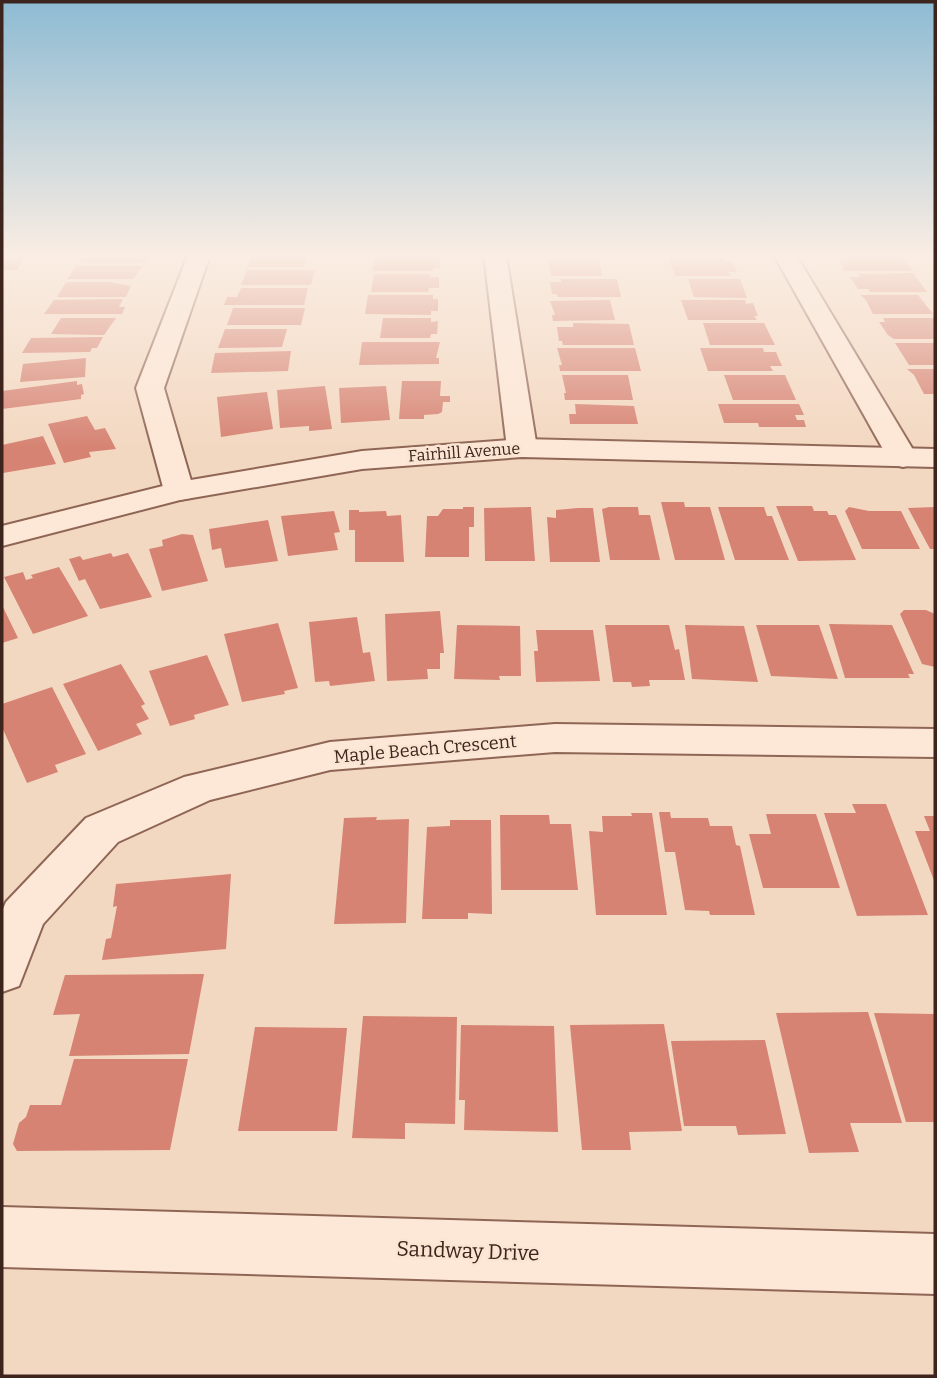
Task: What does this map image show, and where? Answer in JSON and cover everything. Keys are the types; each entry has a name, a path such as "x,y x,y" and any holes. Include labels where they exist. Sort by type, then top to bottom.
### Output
{"street":[{"path":"175,319 150,388 179,491"},
{"path":"504,319 522,448"},
{"path":"822,319 903,458"},
{"name":"Fairhill Avenue","path":"2,536 179,491 362,460 522,448 935,458"},
{"name":"Maple Beach Crescent","path":"2,971 23,915 102,830 199,788 330,756 555,738 935,743"},
{"name":"Sandway Drive","path":"2,1237 935,1264"}],"building":[{"path":"60,319 115,319 104,335 51,334"},
{"path":"229,319 302,319 301,325 227,325"},
{"path":"383,319 438,321 437,334 431,334 430,338 380,338"},
{"path":"553,319 615,320 553,321"},
{"path":"688,319 757,320 688,320"},
{"path":"884,319 935,319 935,339 894,339 879,322 885,322"},
{"path":"573,323 629,324 634,345 563,345 562,341 559,341 557,327 573,327"},
{"path":"703,323 764,323 775,345 710,345"},
{"path":"225,329 287,329 282,347 218,348"},
{"path":"103,337 97,348 92,348 90,352 22,353 31,338"},
{"path":"362,342 440,342 436,358 439,358 439,364 359,365"},
{"path":"895,343 935,343 935,365 909,365"},
{"path":"557,348 635,348 641,371 560,371 559,365 562,365"},
{"path":"700,348 763,348 764,352 776,352 782,366 770,366 773,371 708,371"},
{"path":"291,351 288,371 211,373 215,353"},
{"path":"86,358 85,377 20,382 23,364"},
{"path":"907,369 935,369 935,394 924,394 914,375"},
{"path":"562,375 628,375 633,400 565,400"},
{"path":"724,375 785,375 796,400 733,400"},
{"path":"77,381 77,385 82,384 84,394 81,399 2,409 2,391"},
{"path":"402,381 441,381 440,396 450,396 450,402 443,402 442,412 424,415 424,419 399,419"},
{"path":"325,386 332,429 309,431 309,426 280,428 277,390"},
{"path":"386,386 390,420 341,423 339,388"},
{"path":"267,392 273,429 221,437 217,397"},
{"path":"575,404 634,406 638,424 570,424 569,414 576,414"},
{"path":"718,404 799,404 804,415 795,415 797,420 804,420 806,427 759,427 758,423 724,423"},
{"path":"87,416 95,430 105,428 116,449 89,452 91,457 64,463 48,424"},
{"path":"43,436 56,464 3,473 2,445"},
{"path":"661,502 684,502 685,507 710,507 725,560 675,560"},
{"path":"776,506 812,506 814,511 827,511 829,515 836,515 856,560 798,561"},
{"path":"474,507 474,527 469,527 469,557 425,557 427,516 438,516 443,509"},
{"path":"531,507 535,561 485,561 484,508"},
{"path":"638,507 639,515 650,515 660,560 610,560 602,509"},
{"path":"718,507 764,507 767,516 772,516 789,560 735,560"},
{"path":"849,507 869,511 901,511 920,549 862,549 845,511"},
{"path":"935,507 935,549 930,549 908,508"},
{"path":"593,508 600,562 550,562 547,517 556,518 556,510"},
{"path":"349,510 386,511 387,516 401,515 404,562 355,562 355,530 349,530"},
{"path":"334,511 340,532 334,533 338,550 288,556 281,516"},
{"path":"268,520 278,561 225,568 221,548 212,550 209,529"},
{"path":"182,534 193,535 208,581 162,591 149,549 163,546 162,540"},
{"path":"111,553 113,557 128,553 152,597 100,609 85,579 79,581 69,559 80,556 83,560"},
{"path":"59,567 88,616 33,634 4,577 23,572 26,580 33,578 31,575"},
{"path":"2,605 18,638 2,643"},
{"path":"904,610 926,610 935,614 935,667 922,664 900,614"},
{"path":"440,611 444,653 440,653 440,669 427,669 428,679 387,681 385,614"},
{"path":"357,617 363,653 370,652 375,681 330,686 329,681 315,682 309,622"},
{"path":"278,623 298,688 284,691 285,694 242,702 224,634"},
{"path":"829,624 892,625 914,674 908,674 910,678 845,678"},
{"path":"457,625 520,626 521,676 499,676 500,680 454,679"},
{"path":"605,625 669,625 675,650 679,649 685,680 649,680 650,686 632,687 631,682 613,682"},
{"path":"685,625 744,626 758,682 692,679"},
{"path":"756,625 819,625 838,679 771,676"},
{"path":"536,630 593,630 600,681 536,682"},
{"path":"207,655 229,705 194,715 195,719 170,726 149,671"},
{"path":"121,664 145,704 141,706 149,719 136,724 142,734 98,751 63,684"},
{"path":"52,687 86,754 55,765 58,772 27,783 2,727 2,704"},
{"path":"852,804 886,804 928,915 857,916 824,813 856,813"},
{"path":"659,812 670,812 671,818 708,818 710,826 732,826 736,845 740,846 755,915 710,915 709,911 685,910 675,852 665,852"},
{"path":"631,813 652,813 667,915 596,915 589,831 603,832 602,816 632,816"},
{"path":"766,814 816,814 840,888 763,888 749,834 771,834"},
{"path":"500,815 549,815 550,824 571,824 578,890 501,890"},
{"path":"924,816 935,816 935,883 915,831 930,831"},
{"path":"377,817 376,820 409,819 406,923 334,924 344,818"},
{"path":"450,820 491,820 492,914 468,913 468,919 422,919 427,827 450,826"},
{"path":"231,874 226,949 102,960 106,939 111,938 117,906 113,907 116,884"},
{"path":"204,974 189,1054 69,1056 80,1014 53,1015 65,975"},
{"path":"868,1012 902,1123 850,1123 859,1152 809,1153 776,1013"},
{"path":"874,1013 935,1014 935,1122 906,1122"},
{"path":"363,1016 457,1017 455,1124 405,1123 405,1139 352,1138"},
{"path":"664,1024 682,1131 629,1132 631,1150 582,1150 570,1025"},
{"path":"461,1025 554,1026 558,1132 464,1130 465,1100 459,1100"},
{"path":"255,1027 347,1028 337,1131 238,1131"},
{"path":"765,1040 786,1134 738,1135 736,1126 684,1126 671,1041"},
{"path":"74,1059 188,1059 170,1150 17,1151 13,1144 19,1123 26,1117 30,1105 61,1105"}]}
